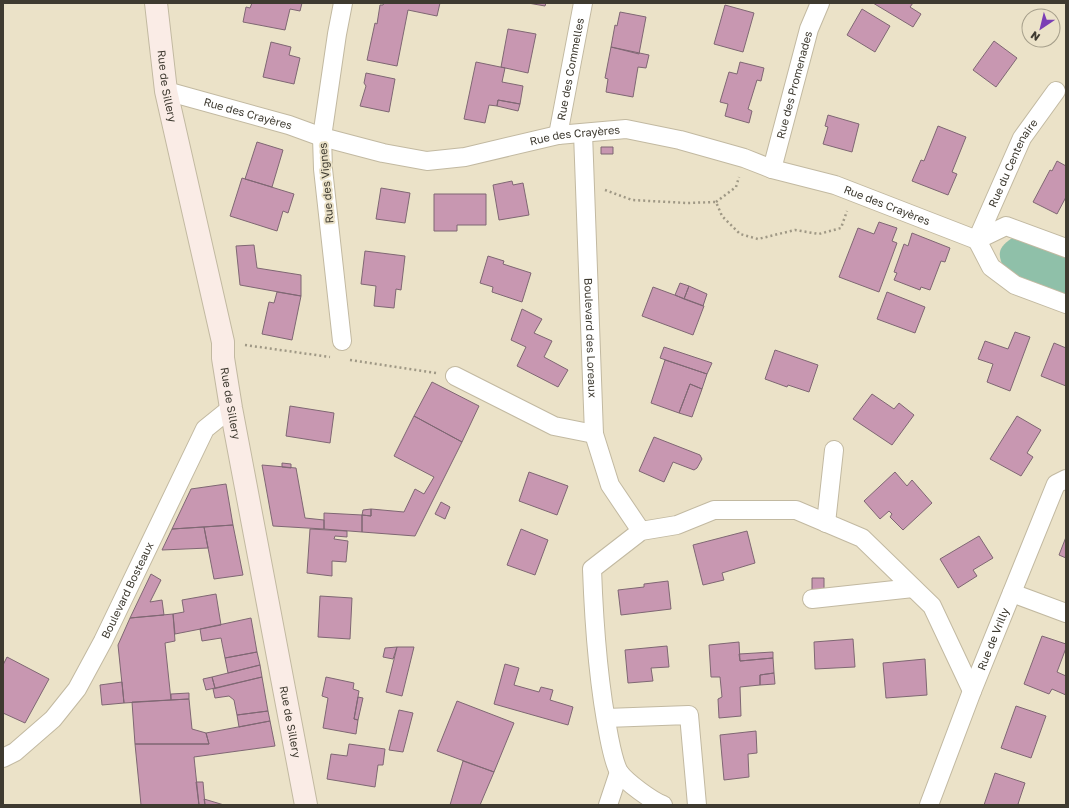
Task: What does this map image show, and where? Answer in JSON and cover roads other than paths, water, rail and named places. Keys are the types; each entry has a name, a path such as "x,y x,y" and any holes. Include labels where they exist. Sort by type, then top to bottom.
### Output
{"street":[{"name":"Rue de Sillery","path":"156,3 166,91 223,342 231,408 306,805"},
{"name":"Rue des Vignes","path":"342,341 323,169 322,137 343,3"},
{"name":"Rue des Commelles","path":"558,135 583,3"},
{"name":"Rue des Promenades","path":"772,168 809,29 820,3"},
{"name":"Rue des Crayères","path":"166,91 289,125 322,137 383,153 427,161 465,157 558,135 626,129 680,140 834,185 977,240"},
{"name":"Rue du Centenaire","path":"977,240 1022,138 1056,91"},
{"name":"Boulevard des Loreaux","path":"583,132 594,434 610,485 641,531"},
{"path":"1066,248 1006,226 977,240 991,267 1015,285 1066,304"},
{"path":"455,376 554,426 594,434"},
{"name":"Boulevard Bosteaux","path":"3,758 15,752 53,719 78,689 103,641 205,429 231,408"},
{"path":"826,523 834,450"},
{"name":"Rue de Vrilly","path":"929,805 972,691 1056,484 1066,478"},
{"path":"663,805 635,787 619,772 613,753 606,718 594,623 592,569 641,531 676,525 714,510 796,510 862,538 932,606 972,691"},
{"path":"812,599 913,588"},
{"path":"1012,594 1066,613"},
{"path":"606,718 689,715 697,805"},
{"path":"608,805 619,772"}]}
